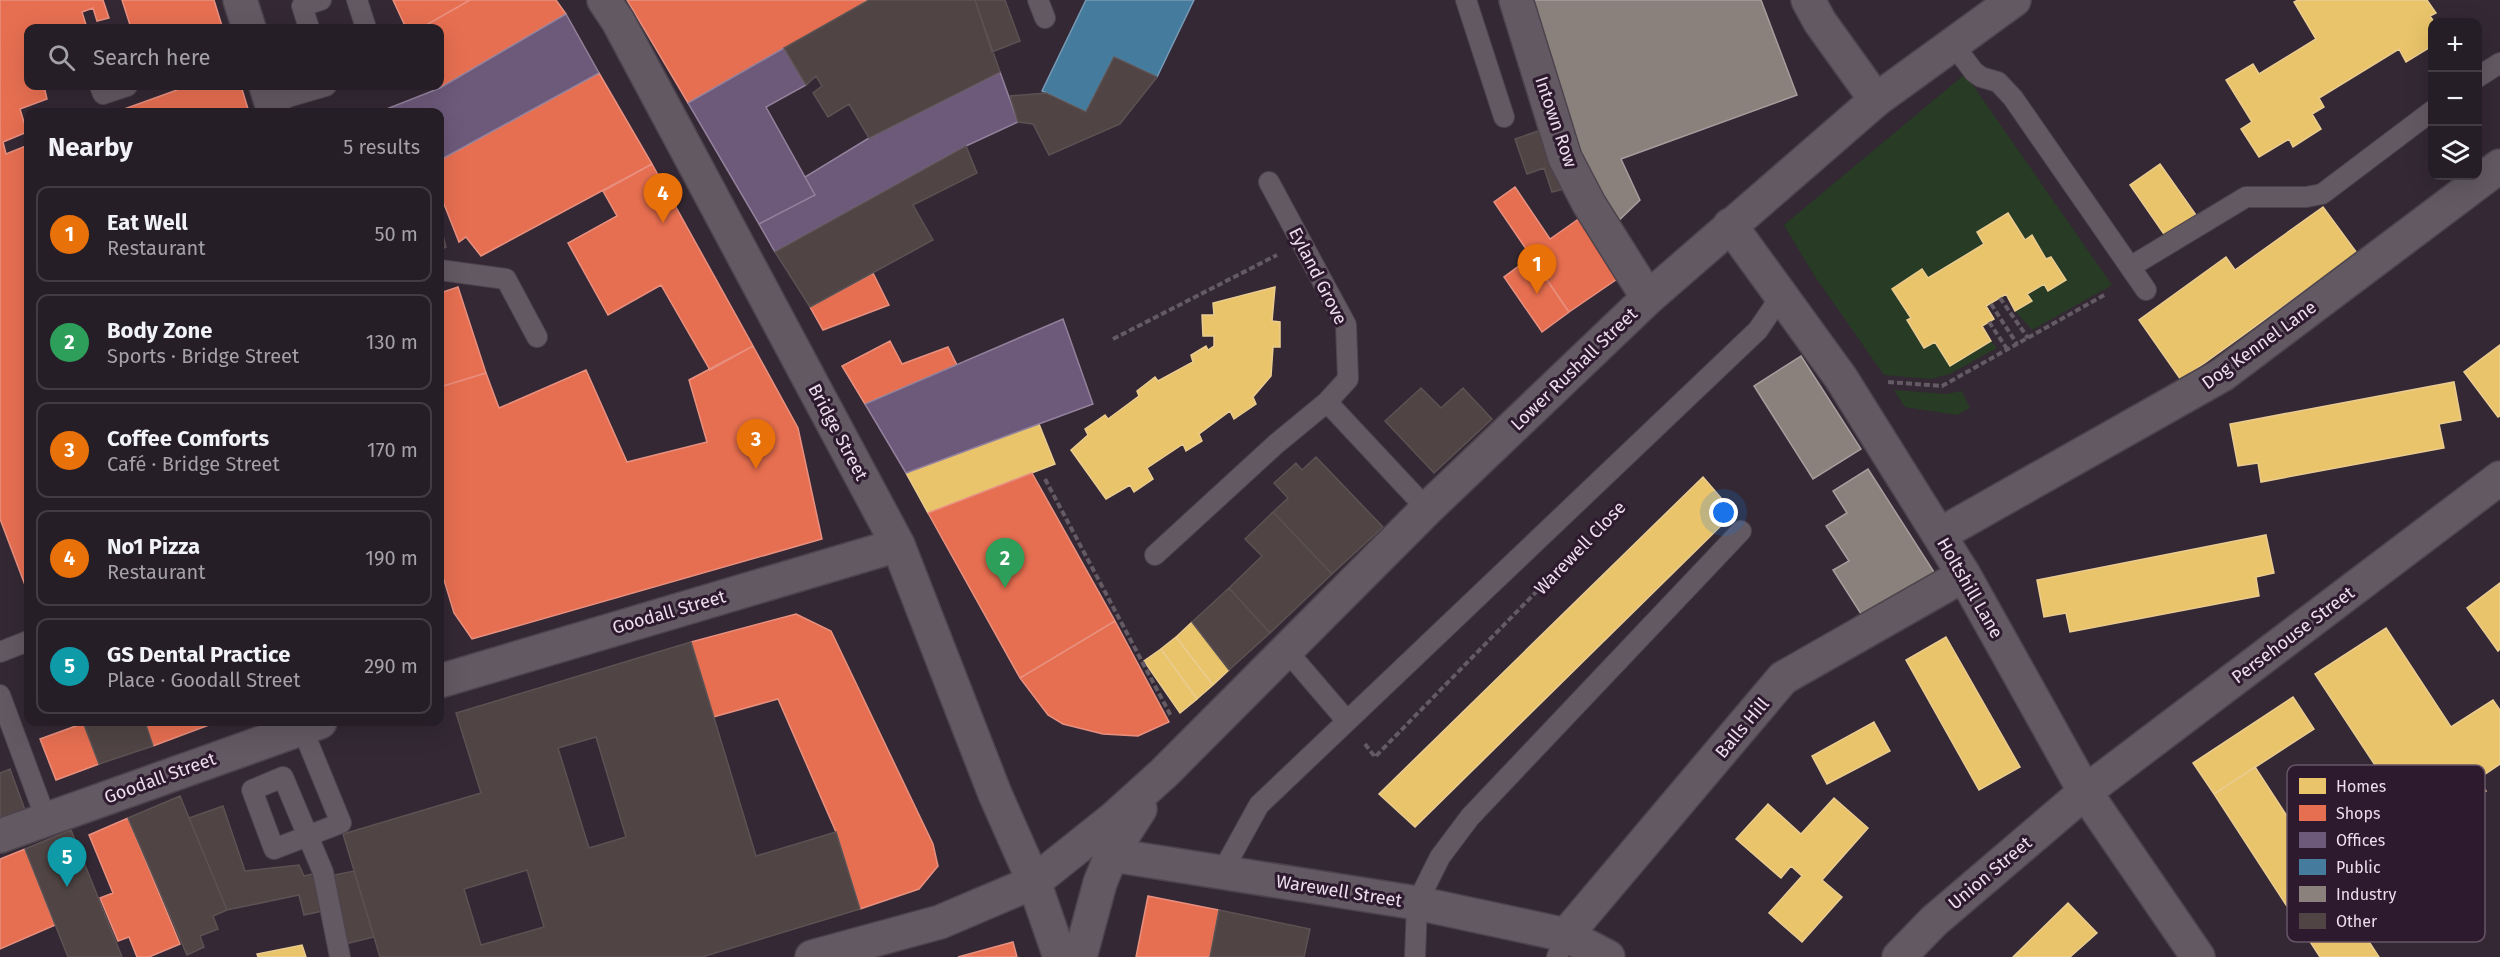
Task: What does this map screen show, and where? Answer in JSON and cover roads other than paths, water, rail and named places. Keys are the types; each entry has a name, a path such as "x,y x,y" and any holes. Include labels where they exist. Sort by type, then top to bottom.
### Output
{"street":[{"path":"240,0 248,24"},
{"name":"Bridge Street","path":"604,0 624,32 898,545 995,794 1035,882 1060,957"},
{"name":"Intown Row","path":"1516,0 1565,158 1588,204 1648,298"},
{"path":"1808,0 1820,22 1876,100"},
{"name":"Lower Rushall Street","path":"812,957 939,922 1035,882 1113,819 1164,772 1427,509 1648,298 1876,100 2014,0"},
{"name":"Dog Kennel Lane","path":"1940,535 2222,375 2500,166"},
{"name":"Holtshill Lane","path":"1730,225 1841,378 1964,575 2085,792 2198,957"},
{"name":"Persehouse Street","path":"2085,792 2500,478"},
{"name":"Goodall Street","path":"444,673 898,545"},
{"name":"Balls Hill","path":"1561,946 1783,678 1964,575"},
{"name":"Goodall Street","path":"0,836 308,726"},
{"name":"Lower Rushall Street","path":"1080,957 1100,883 1113,851 1164,772"},
{"name":"Union Street","path":"1899,957 1934,921 2085,792"},
{"name":"Warewell Street","path":"1113,851 1125,857 1417,903 1561,946 1608,957"}],"lane":[{"path":"308,24 302,6 321,0"},
{"path":"357,0 365,24"},
{"path":"1467,0 1504,117"},
{"path":"1953,44 1974,72 1980,77 1998,82 2013,98 2146,290"},
{"path":"2482,74 2500,63"},
{"path":"102,90 103,94 115,90"},
{"path":"270,100 310,90"},
{"path":"2130,267 2246,197 2306,197 2322,194 2428,115"},
{"name":"Eyland Grove","path":"1155,555 1276,444 1327,402 1348,379 1346,325 1269,182"},
{"path":"444,271 507,279 537,337"},
{"path":"1222,872 1258,805 1758,330 1781,296"},
{"path":"1327,402 1427,509"},
{"path":"1415,957 1417,903 1440,857 1470,817 1741,531"},
{"path":"0,652 24,643"},
{"path":"1287,651 1347,721"},
{"path":"0,695 46,819"},
{"path":"311,726 341,823 308,836 323,872 340,957"}],"place":[{"name":"No1 Pizza","path":"663,223"},
{"name":"Eat Well","path":"1537,294"},
{"name":"Coffee Comforts","path":"756,469"},
{"name":"Body Zone","path":"1005,588"},
{"name":"GS Dental Practice","path":"67,887"}]}
